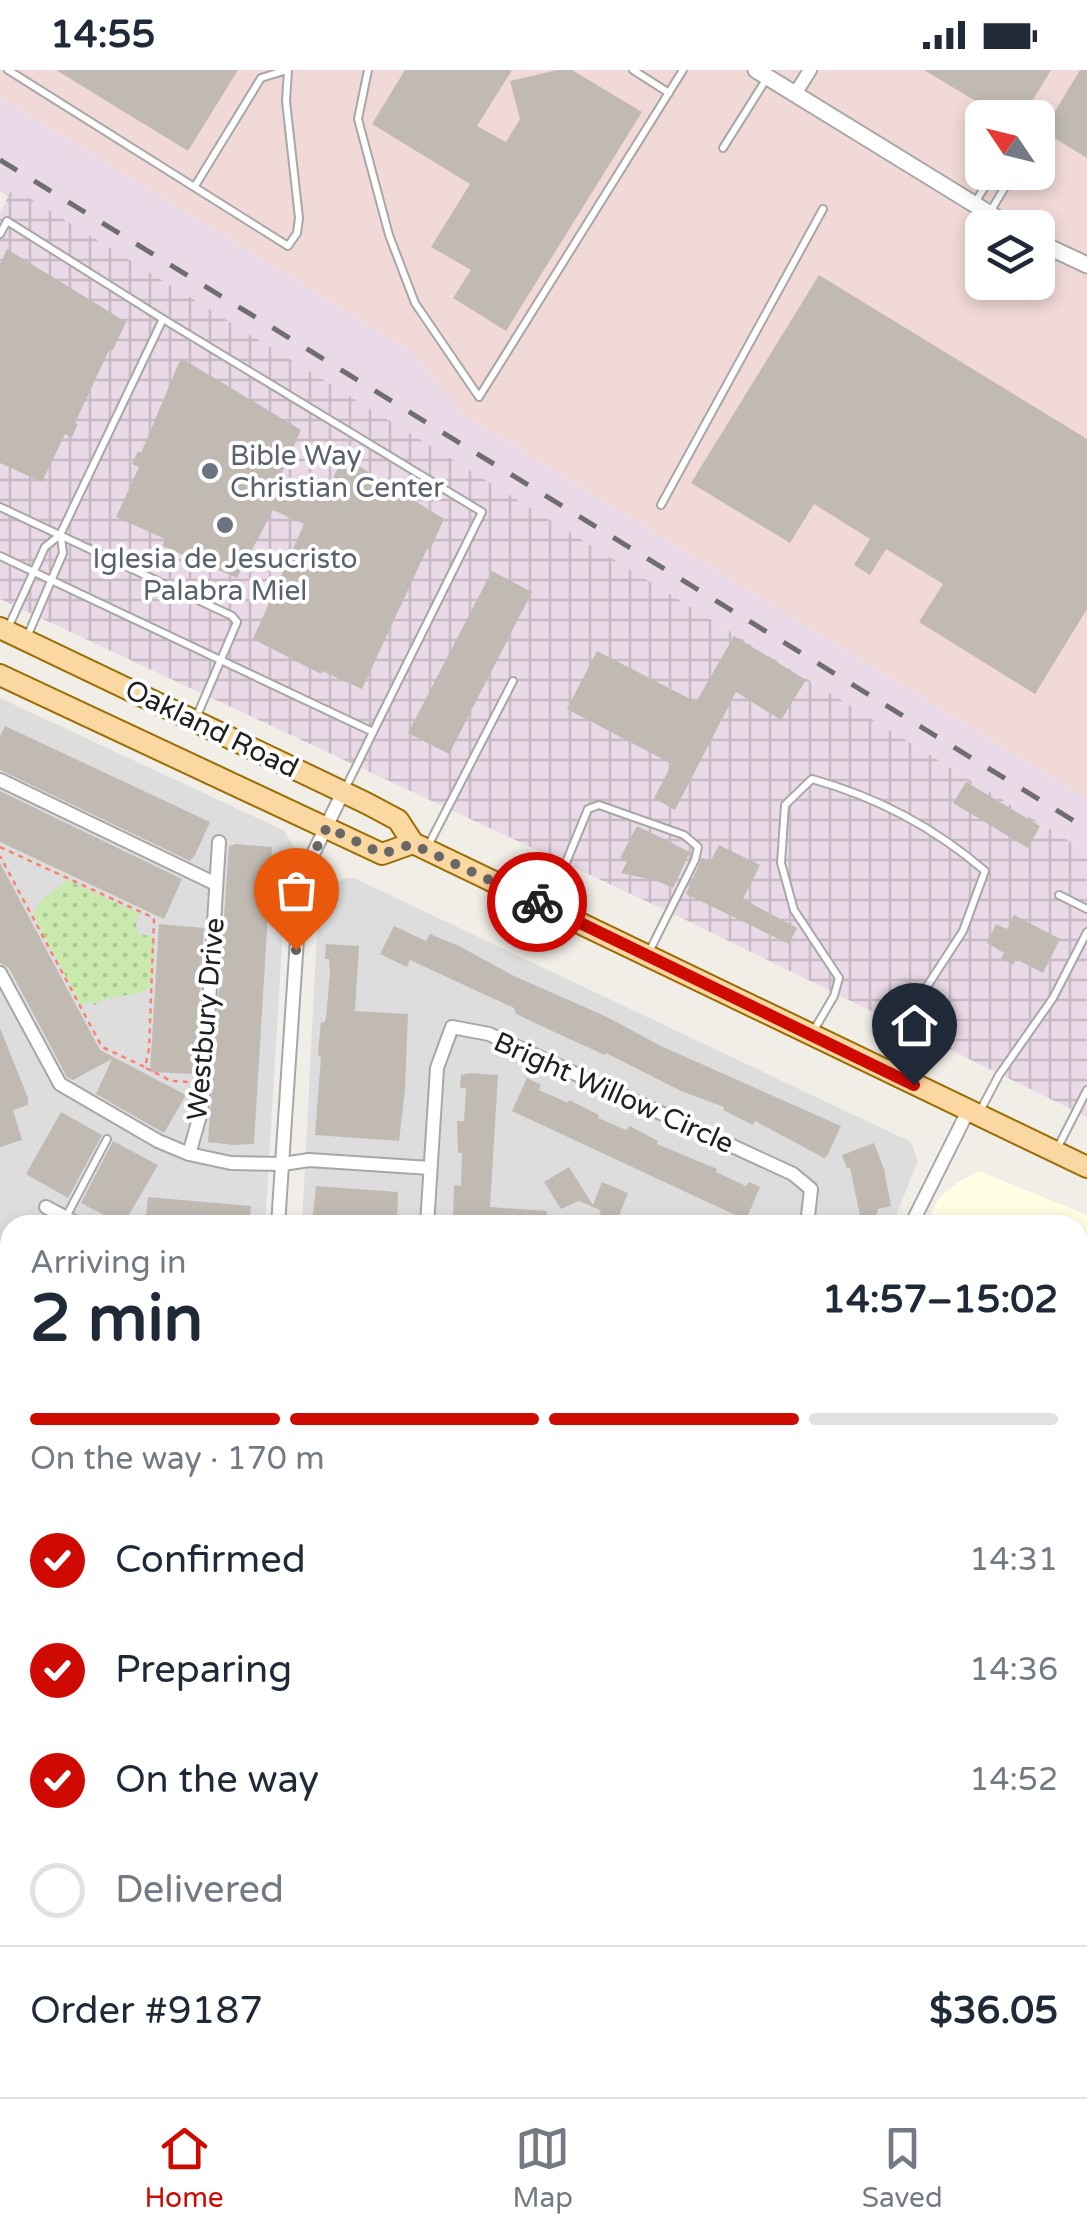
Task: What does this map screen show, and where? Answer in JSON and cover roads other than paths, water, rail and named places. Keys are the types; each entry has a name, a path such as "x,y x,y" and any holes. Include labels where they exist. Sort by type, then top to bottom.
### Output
{"main road":[{"name":"Oakland Road","path":"11,633 398,820 419,847 1087,1167"},
{"name":"Oakland Road","path":"0,675 382,854 419,847"}],"street":[{"path":"795,94 810,70"},
{"path":"762,74 984,210"},
{"path":"1055,250 1087,265"},
{"name":"Westbury Drive","path":"0,780 216,884"},
{"path":"279,1215 301,879 343,792"},
{"name":"Westbury Drive","path":"189,1154 204,1084 219,842"},
{"path":"0,973 60,1084 125,1124 189,1154 231,1163 309,1160 430,1168"},
{"name":"Bright Willow Circle","path":"428,1215 437,1068 452,1026 488,1034 793,1174 812,1188 808,1215"},
{"path":"917,1215 973,1114"},
{"path":"46,1207 61,1215"}],"lane":[{"path":"8,70 288,246 297,234 300,218 286,101 287,70 261,78 195,187"},
{"path":"368,70 358,119 365,156 390,235 415,303 479,397 684,70"},
{"path":"633,70 669,93"},
{"path":"723,148 762,74"},
{"path":"974,204 983,190"},
{"path":"661,504 823,209"},
{"path":"0,234 7,221 482,512 343,792"},
{"path":"11,633 33,571 45,547 60,536 163,319"},
{"path":"0,507 232,616 236,622 195,720"},
{"path":"11,633 51,580 63,553 60,536"},
{"path":"0,556 373,732"},
{"path":"419,847 514,681"},
{"path":"811,1035 834,996 839,978 794,910 781,863 785,804 812,779 857,792 948,838 986,871 963,931 913,1008 887,1072"},
{"path":"548,907 588,808 599,805 684,836 698,847 695,860 647,955"},
{"path":"1059,895 1087,909"},
{"path":"973,1114 1053,998 1087,932"},
{"path":"1056,1152 1087,1090"},
{"path":"68,1215 107,1139"}],"railway":[{"path":"0,160 1087,829"}],"place":[{"name":"Bible Way Christian Center","path":"210,471"},
{"name":"Iglesia de Jesucristo Palabra Miel","path":"225,525"}]}
